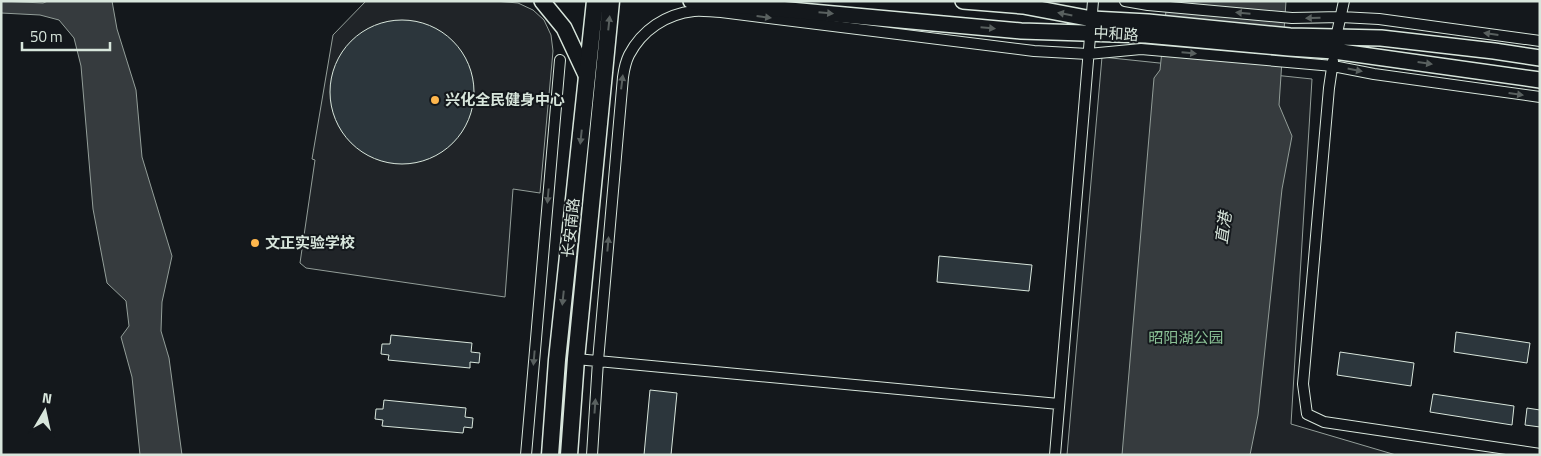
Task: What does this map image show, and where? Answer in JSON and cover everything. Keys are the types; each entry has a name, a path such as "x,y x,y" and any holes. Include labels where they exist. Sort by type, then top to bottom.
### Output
{"main road":[{"path":"542,1 564,28 587,78"},
{"name":"长安南路","path":"550,455 557,360 595,1"},
{"name":"长安南路","path":"569,455 576,359 611,1"},
{"name":"中和路","path":"691,1 1021,31 1092,26"},
{"name":"中和路","path":"962,1 1023,6 1092,26 1145,35 1289,49 1334,51 1540,80"},
{"name":"中和路","path":"1334,51 1381,38 1540,58"}],"street":[{"path":"1055,455 1093,1"},
{"path":"1125,1 1148,5 1292,18 1341,16 1378,19 1540,41"},
{"path":"1344,1 1329,88 1303,384 1307,414 1324,422 1540,454"},
{"path":"592,455 598,361 623,77 628,56 637,42 653,26 672,16 694,11 721,12 1034,51 1088,54 1145,35"},
{"path":"1334,51 1374,74 1540,97"},
{"path":"526,455 560,60"},
{"path":"576,359 1060,404"}],"green space":[{"name":"兴化全民健身中心","path":"366,1 495,1 518,3 533,10 544,20 551,35 553,51 540,193 513,189 505,297 306,268 300,263 315,160 312,159 333,35"},
{"name":"昭阳湖公园","path":"1102,57 1312,79 1291,424 1396,455 1067,455"}],"water":[{"path":"1,1 43,3 48,1 112,1 117,29 136,90 142,157 172,256 162,302 161,331 169,358 182,455 140,455 132,377 121,337 129,326 126,301 107,283 93,209 81,66 74,38 59,20 40,15 1,13"},
{"name":"昭阳湖公园","path":"1167,1 1286,1 1279,105 1292,136 1282,189 1258,415 1250,455 1122,455 1154,78 1160,70"}],"building":[{"path":"402,20 416,21 430,26 442,32 453,41 462,52 468,64 473,78 473,106 468,120 462,132 453,143 442,152 430,158 416,163 402,164 388,163 374,158 362,152 351,143 342,132 336,120 331,106 330,92 331,78 336,64 342,52 351,41 362,32 374,26 388,21"},
{"path":"939,256 1032,265 1029,291 937,282"},
{"path":"1456,332 1530,343 1527,363 1454,352"},
{"path":"391,335 472,343 471,352 480,353 479,363 470,362 470,368 388,360 389,355 381,354 382,344 390,344"},
{"path":"1340,352 1414,363 1411,386 1337,375"},
{"path":"650,390 677,393 671,455 644,455"},
{"path":"1433,394 1514,406 1512,425 1430,412"},
{"path":"384,400 466,408 465,417 473,418 472,428 464,427 463,433 382,426 383,420 375,419 376,409 383,409"},
{"path":"1527,408 1540,410 1540,427 1525,425"}],"place":[{"name":"兴化全民健身中心","path":"435,100"},
{"name":"文正实验学校","path":"255,243"}],"water label":[{"name":"直港","path":"1223,228"}]}
